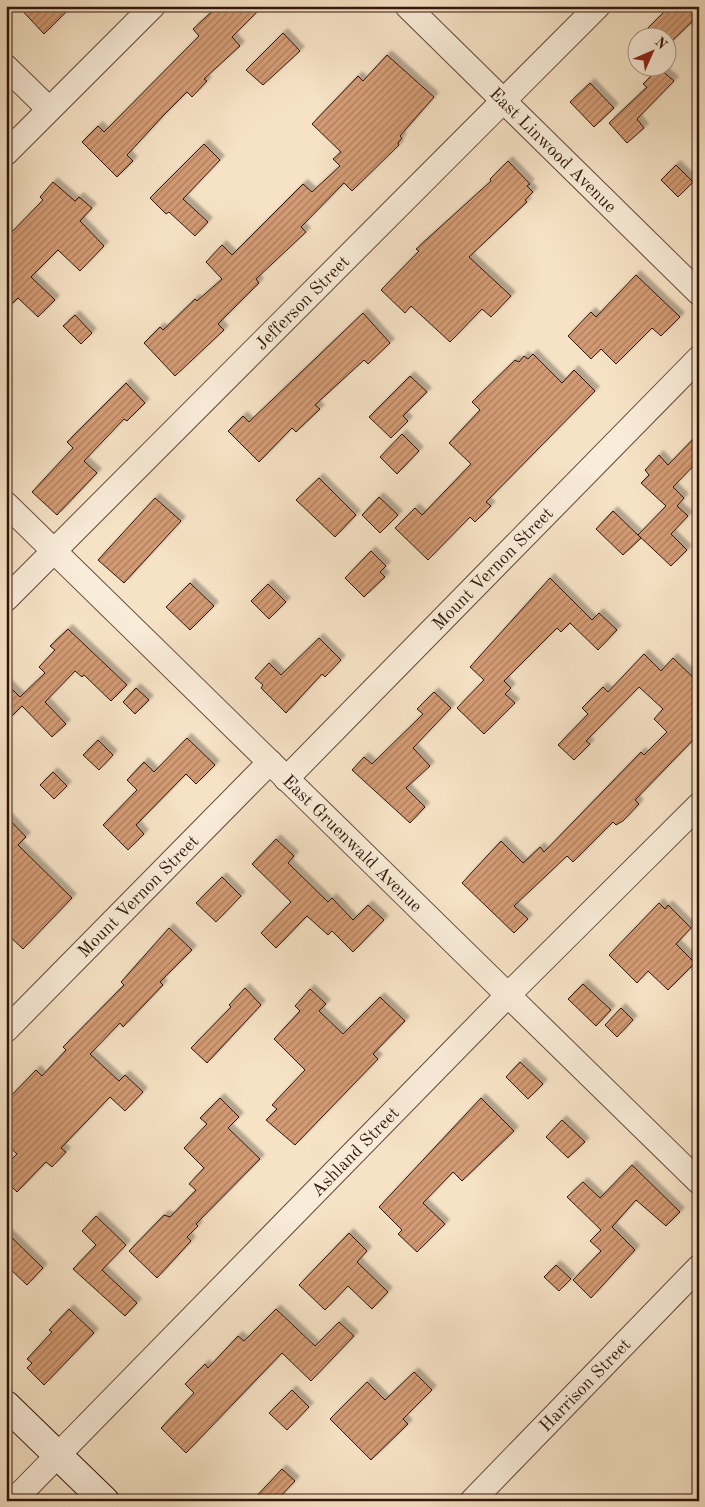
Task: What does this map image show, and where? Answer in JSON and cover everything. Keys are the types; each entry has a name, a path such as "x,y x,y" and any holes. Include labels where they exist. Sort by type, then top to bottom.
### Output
{"main road":[{"path":"6,1406 105,1501"}],"street":[{"path":"6,153 153,6"},
{"name":"East Linwood Avenue","path":"407,6 699,293"},
{"name":"Jefferson Street","path":"6,599 598,6"},
{"path":"6,67 49,109"},
{"name":"Mount Vernon Street","path":"286,779 699,358"},
{"name":"East Gruenwald Avenue","path":"6,504 699,1182"},
{"name":"Mount Vernon Street","path":"6,1030 270,762"},
{"name":"Ashland Street","path":"13,1501 508,995 699,805"},
{"name":"Harrison Street","path":"472,1501 699,1267"}],"building":[{"path":"18,6 72,6 44,34"},
{"path":"218,6 263,6 232,37 240,46 204,79 207,81 192,97 187,92 163,116 127,155 133,161 117,177 82,142 98,126 104,132 199,36 193,29"},
{"path":"670,6 699,6 699,15 678,35 678,28 648,28"},
{"path":"283,33 300,51 263,85 246,70"},
{"path":"387,55 434,97 400,136 402,138 398,143 399,145 352,191 344,183 301,227 306,232 256,279 259,283 218,324 224,330 175,376 144,343 160,327 163,330 195,299 197,301 222,279 206,262 222,245 232,255 303,184 312,192 340,166 333,159 341,152 312,124 358,76 363,81"},
{"path":"649,78 671,78 674,81 637,119 644,128 627,143 609,123 647,87 643,84"},
{"path":"590,83 614,108 594,127 570,102"},
{"path":"204,144 220,160 183,199 208,222 195,236 169,212 166,214 150,198"},
{"path":"508,161 530,184 527,186 533,192 525,200 527,202 469,257 511,296 491,317 482,309 450,342 411,306 405,313 381,290 419,251 416,249 491,181 490,179"},
{"path":"676,165 693,182 678,197 661,180"},
{"path":"53,182 75,201 79,197 92,208 80,221 104,246 80,271 58,250 31,277 55,300 38,317 18,298 6,310 6,238 43,200 40,197"},
{"path":"636,275 680,317 661,336 652,328 616,364 601,349 591,359 568,336 591,312 596,317"},
{"path":"363,313 390,343 368,364 364,360 315,405 320,409 296,432 292,428 259,462 228,431 243,416 249,422"},
{"path":"75,315 92,333 81,344 63,326"},
{"path":"533,354 562,383 574,370 595,391 486,502 491,506 475,522 470,517 428,560 395,528 415,508 422,515 471,464 449,443 480,410 472,402 515,360 519,362 524,356 528,359"},
{"path":"410,376 427,392 403,416 408,421 391,438 369,417"},
{"path":"126,383 145,403 127,421 124,419 84,461 97,473 57,515 32,492 73,448 67,442"},
{"path":"699,433 699,460 673,487 684,498 677,506 688,516 671,534 687,550 671,566 638,535 666,506 641,483 649,475 645,470 659,455 668,465"},
{"path":"402,434 419,451 397,474 380,457"},
{"path":"319,478 356,515 335,537 296,500"},
{"path":"379,497 398,515 380,533 362,515"},
{"path":"155,498 181,521 124,583 98,560"},
{"path":"613,511 641,538 623,555 596,529"},
{"path":"371,551 386,566 380,572 385,577 364,597 345,578"},
{"path":"550,578 592,620 599,613 617,630 598,650 570,623 561,632 557,628 504,681 511,688 505,694 515,703 484,734 457,708 484,680 470,667"},
{"path":"190,583 214,606 190,630 166,607"},
{"path":"268,584 286,602 269,619 251,601"},
{"path":"68,629 127,685 111,701 84,675 82,677 75,671 45,702 66,724 52,737 22,706 6,722 6,683 20,697 45,673 39,667 55,650 50,646"},
{"path":"319,638 341,660 325,677 322,674 286,713 261,688 263,685 255,678 269,663 281,675"},
{"path":"644,654 661,671 673,658 699,683 699,734 635,800 639,804 623,821 616,825 613,822 573,862 567,856 514,906 528,919 514,933 462,883 501,841 523,863 540,847 544,852 641,752 644,755 667,732 654,719 663,709 639,687 586,741 590,744 574,760 558,745 588,714 582,708 603,687 608,692"},
{"path":"136,688 149,700 135,714 123,702"},
{"path":"434,692 451,708 413,748 430,766 406,788 425,807 410,823 352,770 364,757 372,764 423,714 417,709"},
{"path":"187,738 215,765 196,784 186,774 136,825 144,834 128,850 103,825 137,790 127,780 144,762 154,772"},
{"path":"98,740 113,755 99,770 83,755"},
{"path":"53,772 67,786 54,799 40,785"},
{"path":"6,816 26,837 18,845 72,898 23,949 6,933"},
{"path":"276,839 294,856 288,863 328,902 332,898 353,920 368,905 384,920 353,952 332,931 328,935 307,916 276,948 261,933 291,902 252,864"},
{"path":"222,877 241,896 216,922 196,903"},
{"path":"659,903 665,909 668,905 691,928 676,944 695,963 668,990 648,971 637,983 609,955"},
{"path":"169,928 192,950 160,982 163,985 123,1027 120,1023 90,1054 119,1081 125,1075 143,1092 125,1111 110,1097 61,1148 66,1152 52,1167 46,1162 17,1192 6,1181 6,1165 17,1154 6,1144 6,1101 36,1070 42,1076 66,1050 63,1047 124,985 121,982"},
{"path":"583,984 611,1010 596,1026 568,999"},
{"path":"245,988 261,1005 207,1063 191,1048 231,1007 229,1005"},
{"path":"310,989 326,1004 319,1011 343,1034 380,997 405,1021 373,1054 378,1059 295,1145 266,1120 277,1109 272,1105 305,1070 274,1039 300,1011 295,1006"},
{"path":"621,1008 633,1020 617,1037 605,1025"},
{"path":"520,1062 543,1084 528,1099 506,1077"},
{"path":"220,1098 239,1117 228,1128 260,1159 196,1224 198,1226 187,1237 191,1241 157,1278 129,1251 164,1215 170,1217 196,1190 189,1184 204,1168 184,1148 207,1124 200,1118"},
{"path":"481,1098 514,1131 462,1181 453,1172 423,1203 445,1224 417,1252 398,1234 402,1230 379,1207"},
{"path":"562,1120 585,1142 568,1158 546,1137"},
{"path":"632,1165 680,1212 666,1226 636,1200 612,1227 635,1250 591,1298 573,1280 601,1251 590,1241 601,1230 567,1197 583,1182 600,1198"},
{"path":"96,1216 126,1245 102,1270 137,1303 125,1316 73,1269 96,1245 82,1231"},
{"path":"6,1232 43,1268 27,1285 6,1265"},
{"path":"349,1233 367,1251 357,1262 388,1292 372,1309 348,1286 325,1310 299,1285"},
{"path":"556,1265 571,1279 559,1291 544,1277"},
{"path":"69,1309 94,1333 44,1385 27,1368 32,1363 27,1359 52,1332 49,1330"},
{"path":"276,1309 315,1346 339,1322 354,1336 311,1381 282,1353 186,1453 161,1428 194,1393 185,1384 205,1364 208,1368 238,1336 244,1341"},
{"path":"414,1372 432,1390 403,1419 408,1424 371,1460 330,1419 367,1382 385,1400"},
{"path":"292,1390 309,1407 287,1430 269,1413"},
{"path":"282,1469 295,1481 276,1501 252,1501"}]}
